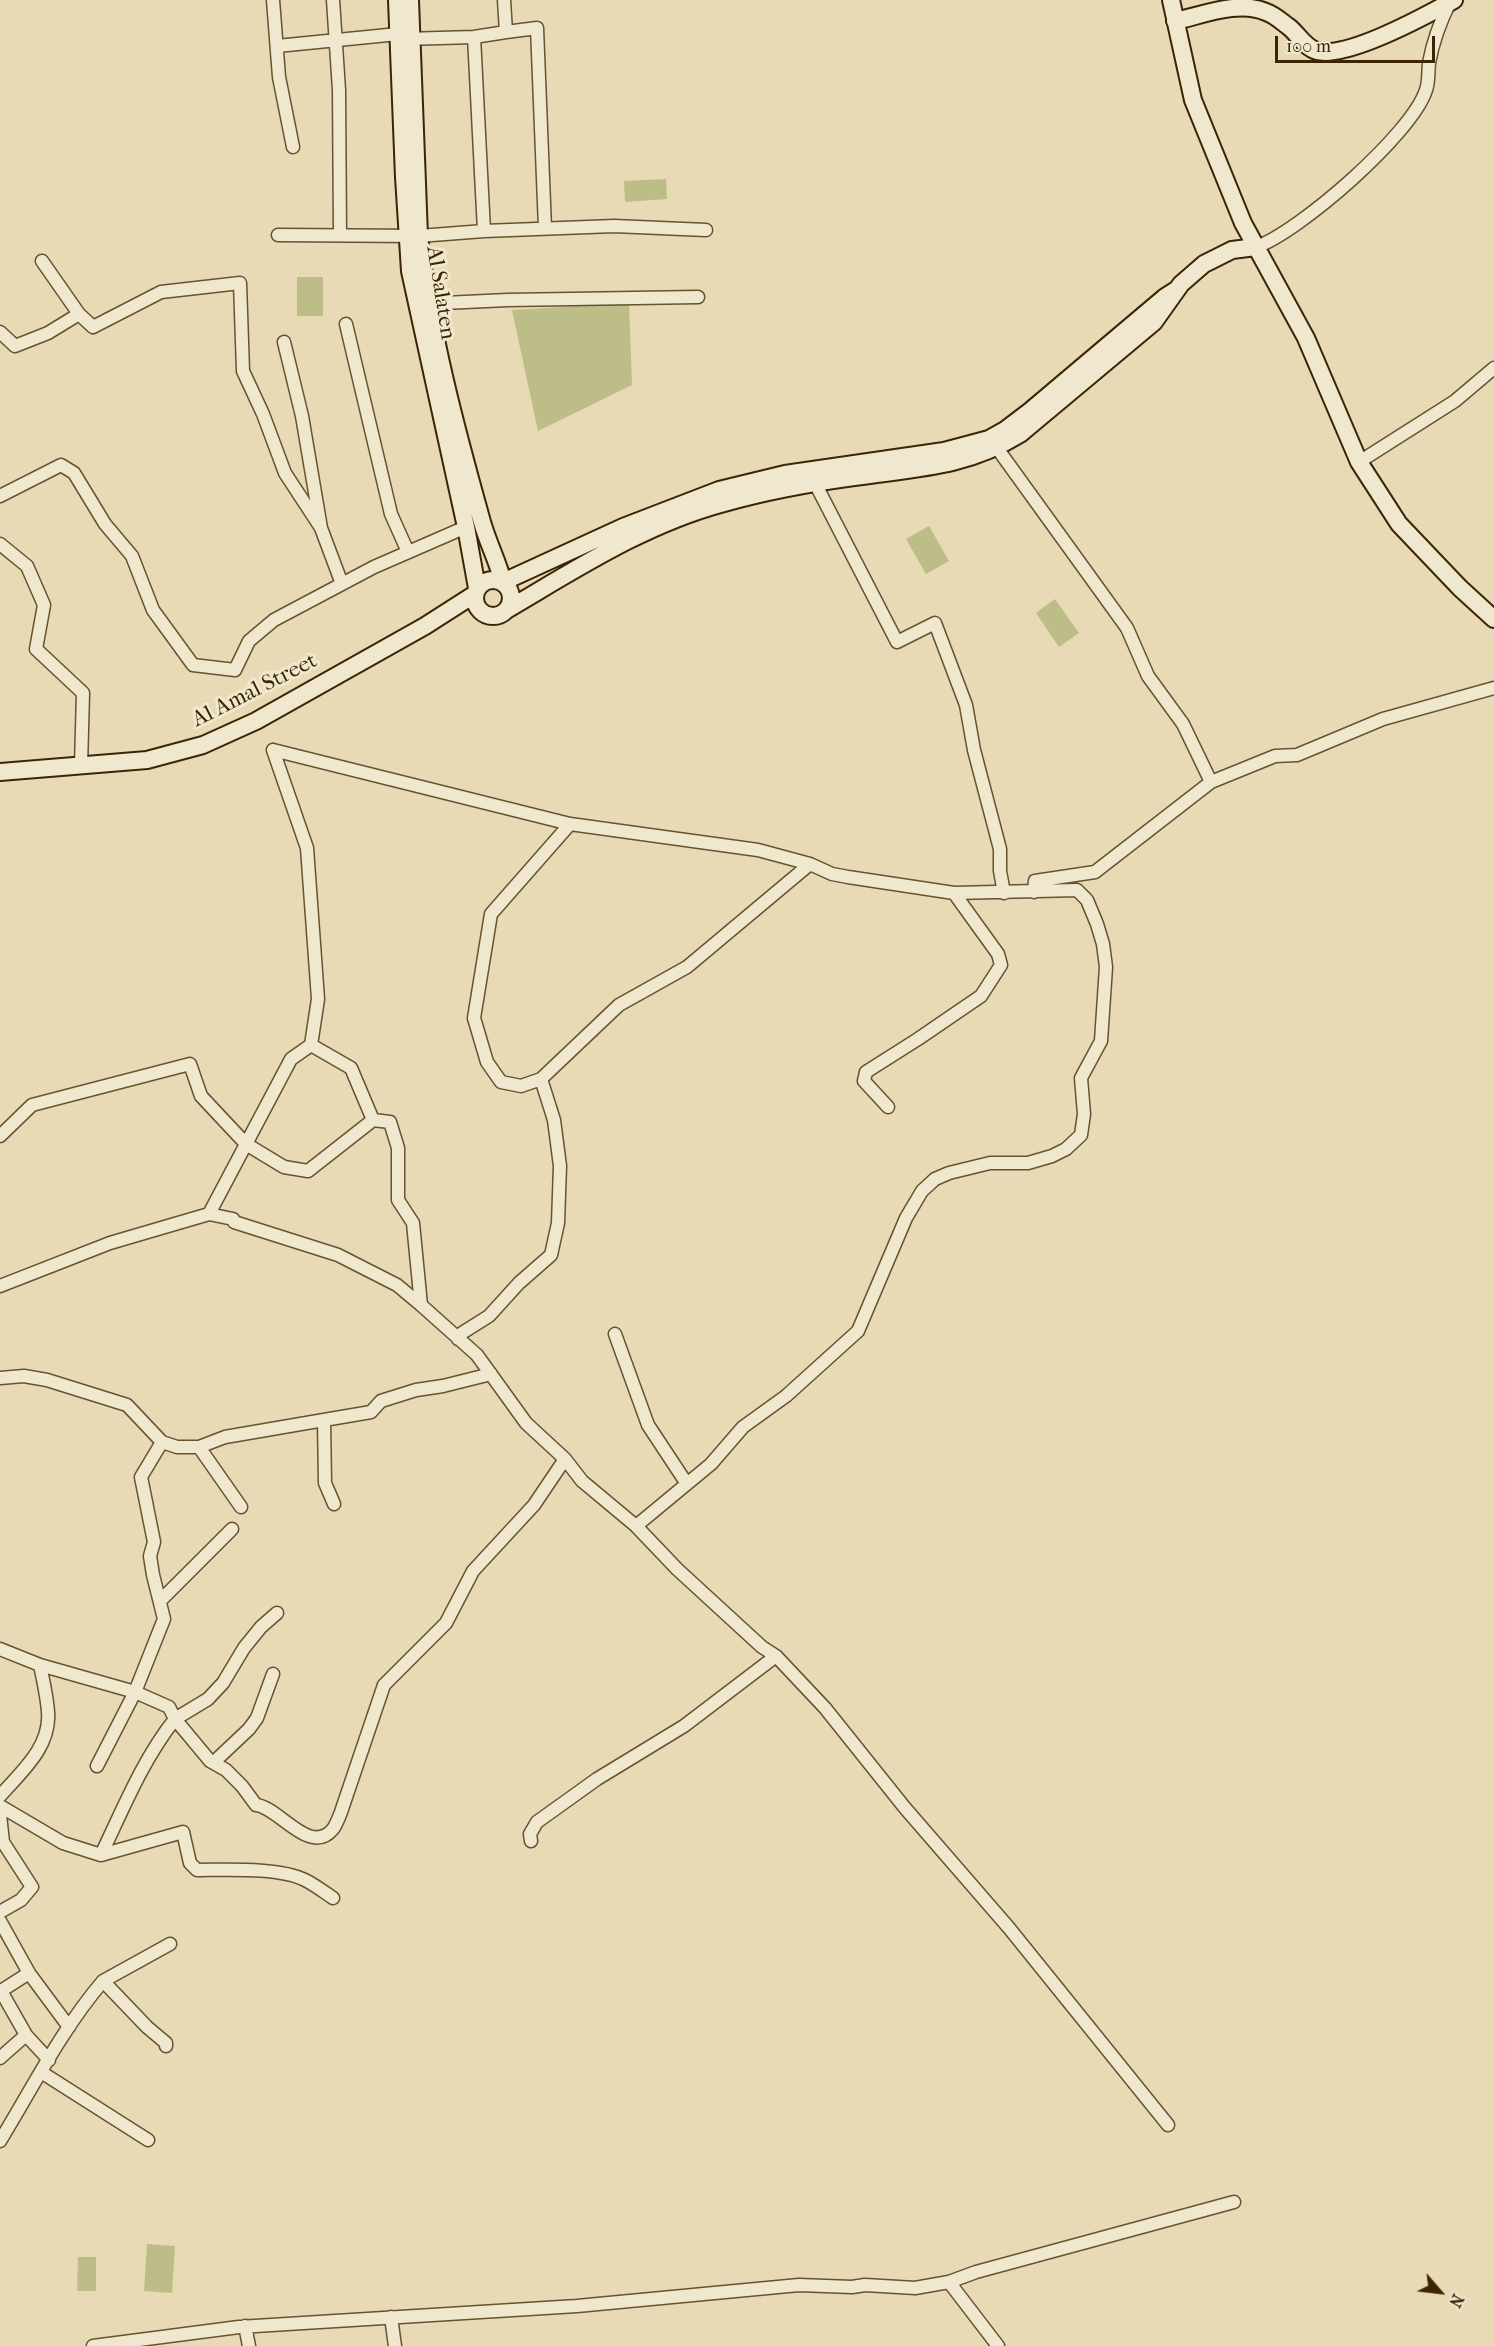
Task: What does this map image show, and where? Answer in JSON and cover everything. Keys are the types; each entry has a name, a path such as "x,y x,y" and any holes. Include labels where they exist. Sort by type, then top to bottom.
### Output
{"main road":[{"name":"Al Salaten","path":"397,0 403,38 413,236 410,271 422,304 486,536 503,582"},
{"name":"Al Salaten","path":"403,38 410,0"},
{"path":"1172,0 1193,100 1243,223 1306,338 1359,462 1399,524 1460,588 1494,619"},
{"path":"1175,21 1224,10 1243,8 1260,10 1268,12 1317,51 1336,50 1357,47 1384,36 1452,1"},
{"path":"508,609 511,597 503,582 492,579 481,584 476,591 476,606 485,615 498,616 622,542 646,530 723,503 815,483 947,464 997,448 1020,434 1154,322 1176,290 1204,264 1232,250 1256,247"},
{"path":"503,582 623,527 719,490 785,474 944,452 989,439 1030,411 1164,297 1176,290"},
{"name":"Al Salaten","path":"422,304 466,527 476,591"},
{"name":"Al Amal Street","path":"0,772 147,760 181,752 222,737 425,626 476,591"}],"street":[{"path":"273,0 279,77 293,147"},
{"path":"333,0 339,90 339,235"},
{"path":"504,0 506,32"},
{"path":"1256,247 1271,242 1289,230 1372,162 1412,116 1426,90 1433,40 1452,1"},
{"path":"277,46 403,38 474,37 537,28 545,228"},
{"path":"474,37 484,231"},
{"path":"278,235 413,236 614,226 706,230"},
{"path":"42,261 79,314 93,327 161,292 240,283 243,370 285,473 321,528"},
{"path":"422,304 507,300 698,297"},
{"path":"0,332 15,346 48,333 79,314"},
{"path":"346,324 391,514 408,552"},
{"path":"284,342 302,416 321,528 342,584"},
{"path":"1359,462 1455,401 1494,368"},
{"path":"997,448 1126,628 1148,676 1183,724 1211,782"},
{"path":"0,496 61,465 74,473 105,524 132,556 153,610 193,665 235,670 249,641 274,620 408,552 466,527"},
{"path":"815,483 897,642 935,623 966,705 974,750 1000,849 1000,871 1004,892"},
{"path":"0,544 27,566 44,605 36,649 83,693 81,766"},
{"path":"1034,892 1035,881 1095,872 1211,782 1275,756 1297,755 1383,719 1494,688"},
{"path":"209,1214 291,1059 311,1045 318,999 307,848 273,750 570,824 758,850 810,864 832,874 893,885 954,893 1077,891 1087,900 1103,944 1106,967 1101,1041 1082,1078 1084,1114 1081,1135 1066,1149 1052,1156 1028,1163 990,1163 949,1173 935,1179 922,1191 906,1218 858,1330 786,1396 743,1427 711,1464 636,1526"},
{"path":"570,824 491,914 474,1018 487,1062 501,1082 522,1086 541,1079 619,1005 687,967 810,864"},
{"path":"888,1107 864,1081 866,1072 918,1040 981,996 1001,965 998,954 954,893"},
{"path":"311,1045 351,1068 373,1120"},
{"path":"0,1136 32,1105 190,1064 201,1096 246,1144 284,1167 308,1171 373,1120 390,1122 398,1148 398,1200 414,1223 421,1305"},
{"path":"458,1338 489,1316 519,1282 551,1255 558,1223 560,1167 554,1120 541,1079"},
{"path":"2,1286 110,1243 209,1214 233,1219 234,1222 338,1255 397,1285 477,1355 526,1423 565,1459 582,1481 636,1526 677,1569 762,1647 776,1656 825,1708 904,1808 1009,1928 1168,2125"},
{"path":"615,1334 648,1425 687,1484"},
{"path":"0,1378 24,1376 47,1380 127,1405 162,1442 177,1447 199,1446 225,1437 371,1412 381,1401 416,1390 491,1374"},
{"path":"324,1420 326,1483 334,1504"},
{"path":"97,1766 135,1692 164,1619 153,1575 150,1556 154,1542 141,1477 162,1442"},
{"path":"199,1446 241,1507"},
{"path":"0,1649 40,1665 135,1692 169,1707 175,1719 210,1761 214,1761 242,1786 256,1805 264,1806 309,1837 321,1837 332,1830 341,1812 384,1685 446,1623 473,1571 534,1505 565,1459"},
{"path":"160,1601 232,1529"},
{"path":"101,1855 131,1791 163,1734 175,1719 208,1699 223,1683 244,1648 261,1627 277,1613"},
{"path":"531,1841 530,1834 537,1822 597,1779 684,1726 776,1656"},
{"path":"0,1796 37,1754 46,1734 48,1713 40,1665"},
{"path":"214,1761 249,1729 257,1718 273,1674"},
{"path":"0,1806 63,1843 101,1855 183,1832 190,1863 197,1870 261,1871 290,1875 305,1880 333,1898"},
{"path":"0,1815 3,1842 32,1887 21,1900 0,1911"},
{"path":"0,1921 29,1973 69,2027"},
{"path":"0,2141 69,2027 102,1981 170,1944"},
{"path":"29,1973 1,1991 26,2035 49,2060"},
{"path":"102,1981 166,2043 166,2046"},
{"path":"0,2058 26,2035"},
{"path":"41,2072 148,2140"},
{"path":"93,2346 245,2326 576,2306 799,2285 852,2287 865,2284 915,2288 949,2282 987,2269 1234,2202"},
{"path":"949,2282 999,2346"},
{"path":"391,2317 395,2346"},
{"path":"245,2326 249,2346"}],"green space":[{"path":"666,179 667,199 625,202 624,181"},
{"path":"297,277 323,277 323,316 297,316"},
{"path":"629,303 632,385 538,431 512,310"},
{"path":"929,526 949,561 926,574 906,539"},
{"path":"1055,599 1079,633 1059,647 1036,613"},
{"path":"147,2244 175,2246 172,2293 144,2291"},
{"path":"78,2257 96,2257 96,2291 77,2291"}]}
